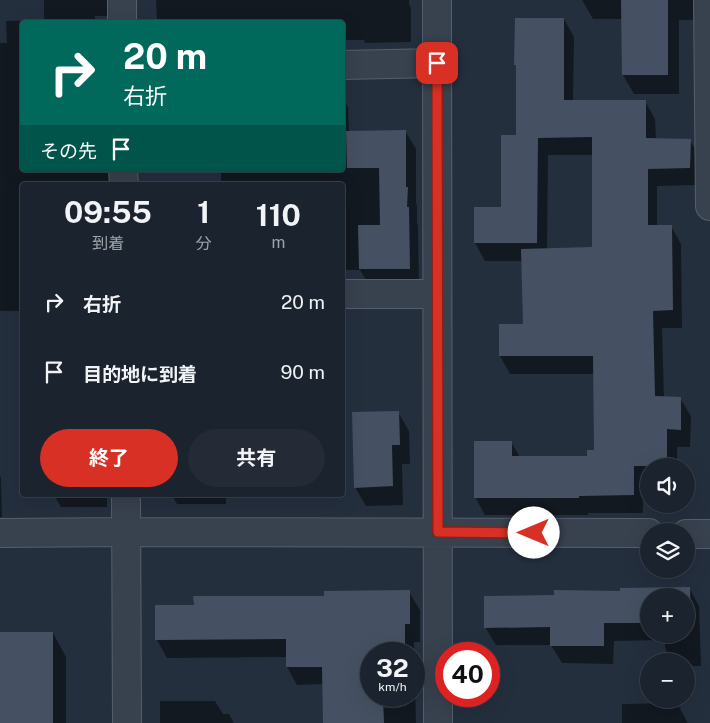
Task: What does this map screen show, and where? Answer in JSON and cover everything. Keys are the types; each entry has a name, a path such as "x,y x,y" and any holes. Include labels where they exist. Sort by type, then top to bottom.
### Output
{"street":[{"path":"122,0 122,20"},
{"path":"437,0 438,723"},
{"path":"708,0 710,206"},
{"path":"345,65 437,63"},
{"path":"345,294 437,294"},
{"path":"126,497 127,723"},
{"path":"0,533 640,533"},
{"path":"695,534 710,534"}],"building":[{"path":"621,0 668,0 668,75 622,75"},
{"path":"515,18 564,18 564,100 646,100 646,138 691,139 690,168 648,169 648,225 672,225 673,310 653,311 655,396 681,397 681,430 667,429 667,458 640,458 640,466 634,466 634,495 579,496 579,498 474,498 474,441 512,441 512,456 587,456 587,450 594,450 593,356 499,356 499,324 523,324 521,249 592,247 592,137 538,138 537,243 474,243 474,207 501,207 501,135 516,135 516,65 514,65"},
{"path":"406,130 406,187 408,187 407,207 409,207 410,269 359,269 358,225 380,225 379,168 347,168 346,131"},
{"path":"399,411 400,445 392,445 393,486 354,488 352,412"},
{"path":"690,587 690,588 640,588 640,623 604,623 604,646 550,646 550,627 484,628 484,596 554,595 554,590 620,591 620,588"},
{"path":"410,590 410,624 405,624 405,642 360,642 360,707 383,707 384,723 323,723 322,667 286,667 286,639 155,640 155,605 194,605 193,596 324,596 324,591"},
{"path":"0,632 53,632 53,723 0,723"}],"route":[{"path":"437,63 438,532 534,533"}]}
